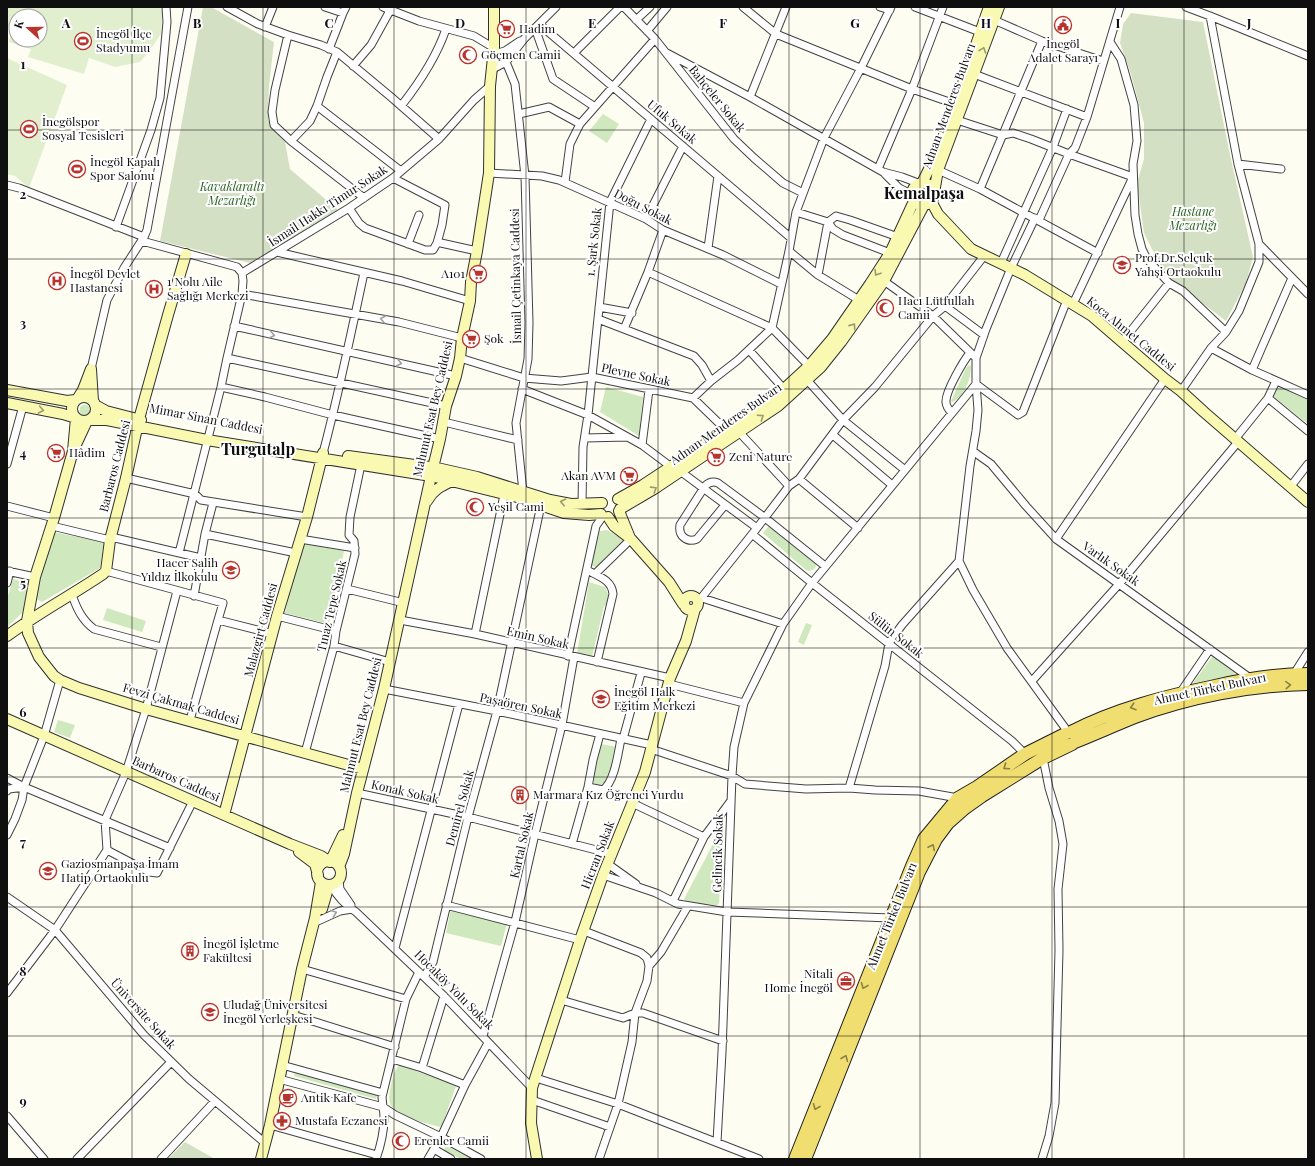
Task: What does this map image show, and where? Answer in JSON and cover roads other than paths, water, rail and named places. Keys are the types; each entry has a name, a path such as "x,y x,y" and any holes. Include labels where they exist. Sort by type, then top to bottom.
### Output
{"main road":[{"name":"Mahmut Esat Bey Caddesi","path":"353,811 404,603 425,502 444,422 446,406 460,358 462,338 470,301 471,282 489,173 490,86 494,51 494,7"},
{"name":"Adnan Menderes Bulvarı","path":"619,506 643,485 726,430 784,389 809,366 832,339 860,300 890,253 898,237 913,198 913,188 920,183 932,162 955,104 989,7"},
{"name":"Adnan Menderes Bulvarı","path":"929,200 938,170 999,7"},
{"name":"Adnan Menderes Bulvarı","path":"619,506 654,489 778,406 821,368 884,281 929,200 933,189 928,184 920,183"},
{"path":"913,198 917,203 929,200"},
{"name":"Koca Ahmet Caddesi","path":"929,200 938,214 971,249 1025,275 1092,316 1181,391 1308,502"},
{"name":"Barbaros Caddesi","path":"106,571 110,538 139,423 186,254"},
{"path":"73,451 76,418 73,415 72,408 83,390 91,369"},
{"path":"27,621 35,577 53,522 73,451 88,420 95,413 91,369"},
{"path":"7,390 67,401 86,397 94,403"},
{"path":"7,403 63,414 79,420 88,420"},
{"name":"Mimar Sinan Caddesi","path":"94,403 106,410 139,423"},
{"name":"Mimar Sinan Caddesi","path":"88,420 139,423 208,437 432,472"},
{"name":"Malazgirt Caddesi","path":"224,815 277,616 307,517 322,456"},
{"path":"432,472 477,477 523,492 571,504 602,503"},
{"path":"432,472 452,481 517,497 564,513 604,516 615,514 619,506"},
{"path":"425,502 432,493 452,481"},
{"path":"631,539 619,506 608,499 602,503 599,509 604,516 631,539 669,582 693,603"},
{"path":"7,636 27,621 72,595 106,571"},
{"name":"Hicran Sokak","path":"536,1078 603,875 645,772 670,681 686,641 687,622 693,603"},
{"name":"Fevzi Çakmak Caddesi","path":"27,621 28,633 39,657 54,676 60,680 146,709 363,769"},
{"name":"Ahmet Türkel Bulvarı","path":"805,1159 920,872 936,839 948,823 982,796 1044,758 1092,721 1180,693 1250,678 1308,674"},
{"name":"Ahmet Türkel Bulvarı","path":"795,1159 924,839 958,798 977,787 1025,754 1070,737 1187,702 1240,691 1308,684"},
{"name":"Barbaros Caddesi","path":"7,719 290,844"},
{"path":"308,943 318,921 327,882 319,867 322,864 329,862 339,846 353,811"},
{"path":"261,1159 270,1125 302,968 317,904 327,882 341,874 339,867 353,811"},
{"path":"290,844 321,856 339,867"},
{"path":"290,844 314,864 327,882"},
{"path":"536,1078 532,1088 531,1122 537,1159"}],"street":[{"path":"116,227 151,130 160,98 167,22 166,7"},
{"path":"91,369 107,300 124,268 143,239 153,197 188,7"},
{"path":"227,7 265,27 337,52 439,139"},
{"path":"265,27 273,7"},
{"path":"325,7 344,10 329,48"},
{"path":"383,7 446,29 474,36 494,51 505,51 524,39"},
{"path":"574,53 620,7"},
{"name":"Bahçeler Sokak","path":"624,7 665,52 734,139 783,182 803,193"},
{"path":"636,20 650,7"},
{"path":"647,31 667,7"},
{"path":"743,7 776,34 912,89 955,104"},
{"path":"750,97 786,7"},
{"path":"726,430 693,398 711,380 749,350 772,328 789,252 796,212 824,138 890,9 880,7"},
{"path":"915,7 940,18 980,32"},
{"path":"880,171 943,7"},
{"path":"952,413 946,406 946,398 964,360 973,355 984,335 1011,268 1069,154 1075,148 1087,117 1120,7"},
{"path":"1186,7 1308,56"},
{"path":"491,70 506,62 524,39 552,8"},
{"path":"353,66 371,45 391,9"},
{"path":"1181,391 1211,348 1226,332 1239,311 1259,262 1258,244 1238,164 1210,16"},
{"path":"994,20 1042,41 1103,61"},
{"path":"537,26 553,79 595,107"},
{"name":"Ufuk Sokak","path":"537,26 574,53 612,87 791,238"},
{"path":"402,106 432,62 441,44 446,29"},
{"path":"288,35 275,90 272,118 274,125 291,141 364,198"},
{"path":"565,182 570,144 580,124 654,39"},
{"path":"980,189 1042,41"},
{"path":"1110,42 1116,49 1121,59 1134,105 1138,141 1133,164 1135,215 1142,249 1147,259 1169,283 1183,291 1226,332"},
{"path":"291,141 310,121 337,52"},
{"path":"665,52 824,138 880,171 913,198"},
{"name":"İsmail Çetinkaya Caddesi","path":"506,62 515,84 525,176 530,324 528,359 516,423 523,492"},
{"path":"974,74 1087,117"},
{"name":"İsmail Hakkı Timur Sokak","path":"242,273 349,208 393,178 439,139 474,100 490,86"},
{"path":"317,106 401,171"},
{"path":"518,114 549,107 580,124"},
{"path":"1001,263 1053,147 1067,109"},
{"name":"1. Şark Sokak","path":"582,504 583,447 588,415 610,202 651,119"},
{"path":"957,120 1003,135 1013,133 1133,177"},
{"path":"646,219 683,146"},
{"path":"1238,164 1281,169"},
{"path":"938,170 980,189 1098,253"},
{"path":"880,171 920,183"},
{"name":"Doğu Sokak","path":"489,173 542,176 565,182 646,219 663,230 708,248 781,284"},
{"path":"708,248 718,176"},
{"path":"976,384 1018,414 1023,412 1070,302 1098,253 1133,177"},
{"path":"349,208 359,223 365,228 425,250 433,250 437,243 442,225 445,205 393,178"},
{"path":"7,185 19,188 143,239 186,254 237,268 242,273 242,294 195,494 179,553"},
{"path":"796,212 828,222 833,229 843,235 890,253"},
{"path":"408,244 420,215"},
{"path":"818,275 828,222 836,216 898,237"},
{"path":"624,329 632,313 663,230"},
{"path":"437,243 477,252"},
{"path":"1258,244 1308,294"},
{"path":"277,252 402,281 470,301"},
{"path":"789,252 818,275 860,300"},
{"path":"783,624 693,603 757,528 789,486 799,479 843,420 874,387 933,316 945,306 984,256"},
{"path":"648,272 772,328 809,366"},
{"path":"322,456 348,352 364,273"},
{"path":"1252,370 1292,278"},
{"path":"884,281 933,316 973,355 978,410 974,452 970,466 959,561 973,590 1008,648 1070,737"},
{"path":"1122,342 1169,283"},
{"path":"242,294 356,313 462,338"},
{"path":"945,306 984,335"},
{"path":"599,307 632,313"},
{"path":"598,319 694,356 702,365 711,380"},
{"path":"234,326 456,376"},
{"path":"1211,348 1252,370 1308,395"},
{"path":"749,350 784,389"},
{"path":"227,358 340,384 446,406"},
{"name":"Plevne Sokak","path":"460,358 524,378 561,381 592,378 693,398"},
{"path":"1056,539 1165,379"},
{"path":"807,380 843,420 905,470"},
{"path":"1032,681 1120,583 1237,440 1268,398 1276,381"},
{"name":"Gelincik Sokak","path":"717,1142 723,1041 730,802 734,747 744,703 783,624 812,583 976,384"},
{"path":"221,387 333,415 440,439"},
{"path":"522,389 588,415 642,445 670,466"},
{"path":"642,445 649,390"},
{"path":"1268,398 1308,431"},
{"path":"7,464 23,406"},
{"path":"444,422 518,440"},
{"path":"739,432 789,486"},
{"path":"833,435 892,485"},
{"path":"585,438 628,437"},
{"name":"Varlık Sokak","path":"974,452 991,464 1056,539 1120,583 1250,678"},
{"name":"Tınaz Tepe Sokak","path":"305,753 334,646 336,631 355,554 354,541 349,534 350,517 362,461"},
{"path":"1291,486 1308,464"},
{"path":"680,471 757,528"},
{"path":"126,478 195,494 201,500 307,517"},
{"path":"799,479 858,528"},
{"path":"725,505 697,539 691,540 684,538 679,531 680,525 703,488 709,482 716,482 764,517 825,566"},
{"path":"475,634 504,495"},
{"path":"194,596 205,534 213,502"},
{"path":"7,506 53,522 110,538 201,558"},
{"name":"Demirel Sokak","path":"424,977 433,962 468,817 497,711 542,506"},
{"name":"Kartal Sokak","path":"483,1036 516,922 535,834 562,726 571,657 587,570 596,526 604,516"},
{"path":"205,534 296,553"},
{"name":"Sülün Sokak","path":"752,534 1012,741 1025,754"},
{"path":"300,539 355,548"},
{"path":"595,574 631,539"},
{"path":"849,788 885,666 889,643 902,625 959,561"},
{"path":"587,570 608,582 613,588 613,594 597,662"},
{"path":"7,583 9,571 35,577"},
{"path":"106,571 222,603 190,720"},
{"path":"347,589 404,603"},
{"path":"7,994 55,930 107,850 105,820 126,772 146,709 161,647 177,591"},
{"path":"72,595 78,611 86,623 94,629 161,647"},
{"path":"277,616 336,631"},
{"path":"218,620 273,634"},
{"name":"Emin Sokak","path":"400,620 475,634 512,644 597,662 670,681 744,703"},
{"path":"334,646 390,662"},
{"path":"1180,693 1210,649"},
{"path":"1294,674 1308,652"},
{"path":"588,787 603,790 611,781 641,673"},
{"path":"7,835 15,819 22,800 24,787 44,736 60,680"},
{"name":"Paşaören Sokak","path":"384,689 497,711 622,739 652,747 732,776 745,784 806,788 918,791 958,798"},
{"path":"395,948 459,704"},
{"path":"572,844 588,787 600,734"},
{"path":"1042,1159 1049,1136 1055,1103 1058,889 1063,844 1059,821 1049,788 1044,758"},
{"path":"7,778 24,787 170,848"},
{"path":"7,791 9,789 24,787"},
{"name":"Konak Sokak","path":"357,793 468,817 612,854"},
{"path":"107,850 149,872 157,873 193,801"},
{"path":"632,802 704,837"},
{"path":"672,901 704,837 730,802"},
{"path":"608,864 643,888"},
{"path":"603,875 656,893 678,904 727,912 891,918"},
{"name":"Hocaköy Yolu Sokak","path":"327,882 336,894 395,948 444,996 532,1088"},
{"name":"Üniversite Sokak","path":"7,897 55,930 144,1035 171,1062 265,1143"},
{"path":"446,905 516,922 582,935 641,953 647,958 647,981 635,1013 632,1042 618,1104 599,1159"},
{"path":"648,966 661,952 688,906"},
{"path":"318,921 340,911 354,911"},
{"path":"302,968 406,999"},
{"path":"270,1125 377,1157 385,1117 382,1097 406,999 419,972"},
{"path":"422,1068 444,996"},
{"path":"561,1000 623,1018 635,1013 643,1013 723,1041"},
{"path":"293,1015 395,1047"},
{"path":"428,1159 441,1137 465,1084 488,1043"},
{"path":"392,1059 422,1068 465,1084"},
{"path":"77,1159 171,1062"},
{"path":"282,1065 383,1093"},
{"path":"536,1078 618,1104 759,1159"},
{"path":"280,1079 383,1107 395,1115 441,1137 480,1159"},
{"path":"532,1100 610,1126"},
{"path":"161,1159 215,1101"},
{"path":"7,1116 44,1159"},
{"path":"434,1149 451,1159"}],"place":[{"name":"İnegöl Adalet Sarayı","path":"1063,25"},
{"name":"Hadim","path":"506,29"},
{"name":"İnegöl İlçe Stadyumu","path":"83,41"},
{"name":"Göçmen Camii","path":"468,55"},
{"name":"İnegölspor Sosyal Tesisleri","path":"29,129"},
{"name":"İnegöl Kapalı Spor Salonu","path":"77,169"},
{"name":"Prof.Dr.Selçuk Yahşi Ortaokulu","path":"1122,265"},
{"name":"A101","path":"478,274"},
{"name":"İnegöl Devlet Hastanesi","path":"57,281"},
{"name":"1 Nolu Aile Sağlığı Merkezi","path":"154,289"},
{"name":"Hacı Lütfullah Camii","path":"885,308"},
{"name":"Şok","path":"471,339"},
{"name":"Hâdim","path":"56,453"},
{"name":"Zeni Nature","path":"716,457"},
{"name":"Akan AVM","path":"629,476"},
{"name":"Yeşil Cami","path":"475,507"},
{"name":"Hacer Salih Yıldız İlkokulu","path":"231,570"},
{"name":"İnegöl Halk Eğitim Merkezi","path":"601,699"},
{"name":"Marmara Kız Öğrenci Yurdu","path":"520,795"},
{"name":"Gaziosmanpaşa İmam Hatip Ortaokulu","path":"48,871"},
{"name":"İnegöl İşletme Fakültesi","path":"190,951"},
{"name":"Nitali Home İnegöl","path":"846,981"},
{"name":"Uludağ Üniversitesi İnegöl Yerleşkesi","path":"210,1012"},
{"name":"Antik Kafe","path":"288,1098"},
{"name":"Mustafa Eczanesi","path":"282,1121"},
{"name":"Erenler Camii","path":"401,1141"}],"district":[{"name":"Kemalpaşa","path":"924,193"},
{"name":"Turgutalp","path":"258,449"}],"park label":[{"name":"Kavaklaraltı Mezarlığı","path":"232,194"},
{"name":"Hastane Mezarlığı","path":"1193,219"}]}
